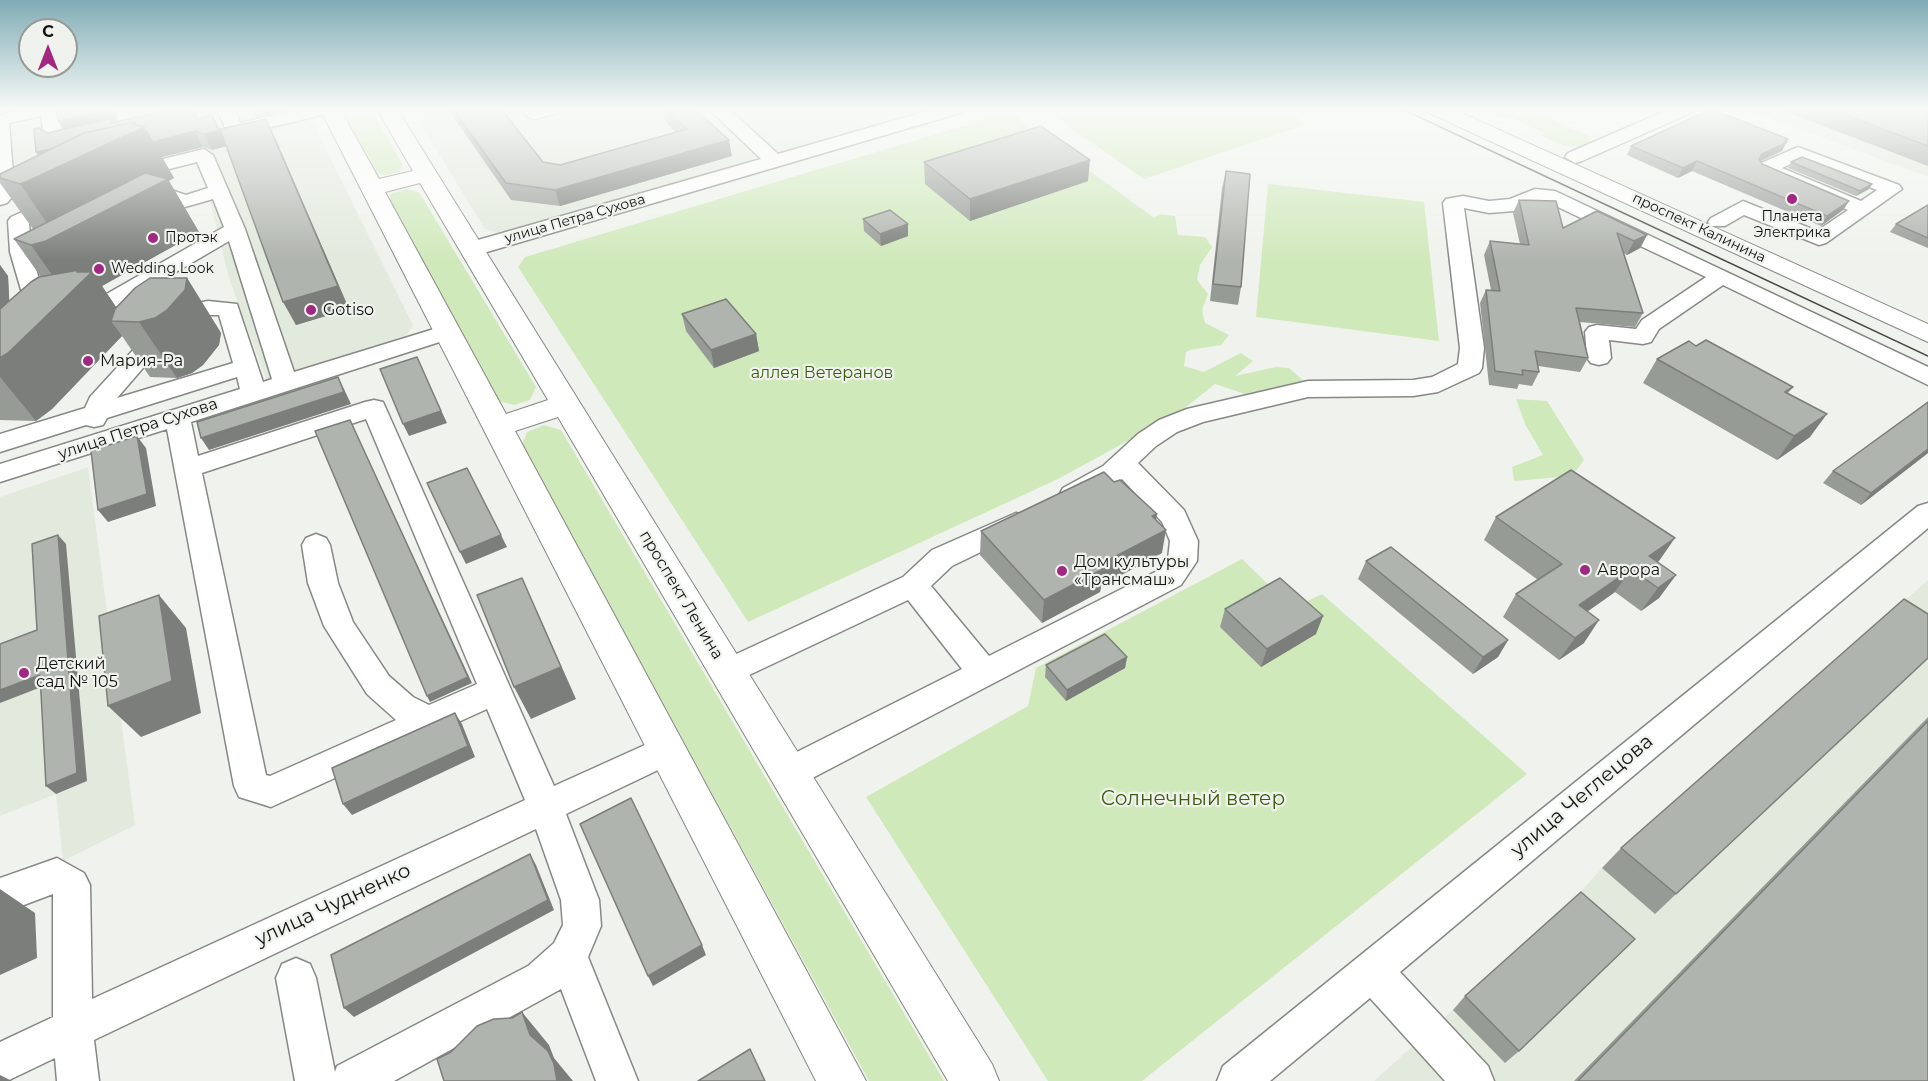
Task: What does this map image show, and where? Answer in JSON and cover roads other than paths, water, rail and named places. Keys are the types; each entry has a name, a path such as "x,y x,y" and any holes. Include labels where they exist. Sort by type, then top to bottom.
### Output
{"main road":[{"path":"357,159 842,1081"},
{"name":"проспект Ленина","path":"417,159 975,1081"},
{"name":"проспект Калинина","path":"1564,159 1718,222 1928,317"},
{"name":"проспект Калинина","path":"1565,159 1928,334"},
{"path":"372,188 426,174"},
{"path":"497,427 566,404"}],"street":[{"path":"1,159 2,196 73,186 18,221 21,252 39,290 41,309 76,309 110,301 235,229"},
{"path":"108,178 185,159"},
{"path":"206,159 235,229 286,383"},
{"name":"улица Петра Сухова","path":"472,249 784,159"},
{"path":"1784,159 1766,168 1863,209"},
{"path":"1718,222 1743,207 1820,239 1892,189 1815,159"},
{"path":"126,214 165,194 185,201 220,191"},
{"path":"169,219 220,191"},
{"path":"728,672 913,585 942,558 1093,485 1123,464 1147,440 1168,426 1196,416 1308,389 1413,388 1438,384 1470,368 1472,348 1453,203 1457,202 1489,207 1514,204 1535,195 1548,195 1722,276 1928,377"},
{"path":"21,252 50,250 76,240"},
{"path":"1599,358 1597,332 1642,337 1650,325 1722,276"},
{"path":"61,327 121,312 176,316 208,308 229,309 254,393"},
{"path":"95,443 94,415 99,403 176,316"},
{"name":"улица Петра Сухова","path":"0,473 447,332"},
{"path":"0,443 245,367"},
{"path":"186,469 374,408 545,806 580,900 582,926 567,957 542,980 351,1081"},
{"path":"177,417 251,786 271,792 496,690"},
{"path":"789,773 1171,577 1182,561 1184,541 1174,517 1123,464"},
{"name":"улица Чеглецова","path":"1238,1081 1928,513"},
{"path":"316,545 323,583 339,626 378,685 401,707 429,721"},
{"path":"913,585 984,673"},
{"name":"улица Чудненко","path":"0,1063 667,750"},
{"path":"0,896 57,875 71,885 73,1029 78,1081"},
{"path":"567,957 617,1081"},
{"path":"1372,971 1473,1081"},
{"path":"296,978 316,1081"}],"tram line":[{"path":"1509,159 1928,356"}],"place":[{"name":"Планета Электрика","path":"1792,199"},
{"name":"Протэк","path":"153,238"},
{"name":"Wedding Look","path":"99,269"},
{"name":"Gotiso","path":"311,310"},
{"name":"Мария-Ра","path":"88,361"},
{"name":"Аврора","path":"1585,570"},
{"name":"Дом культуры «Трансмаш»","path":"1062,571"},
{"name":"Детский сад № 105","path":"24,673"}],"park label":[{"name":"аллея Ветеранов","path":"822,373"},
{"name":"Солнечный ветер","path":"1193,799"}]}
